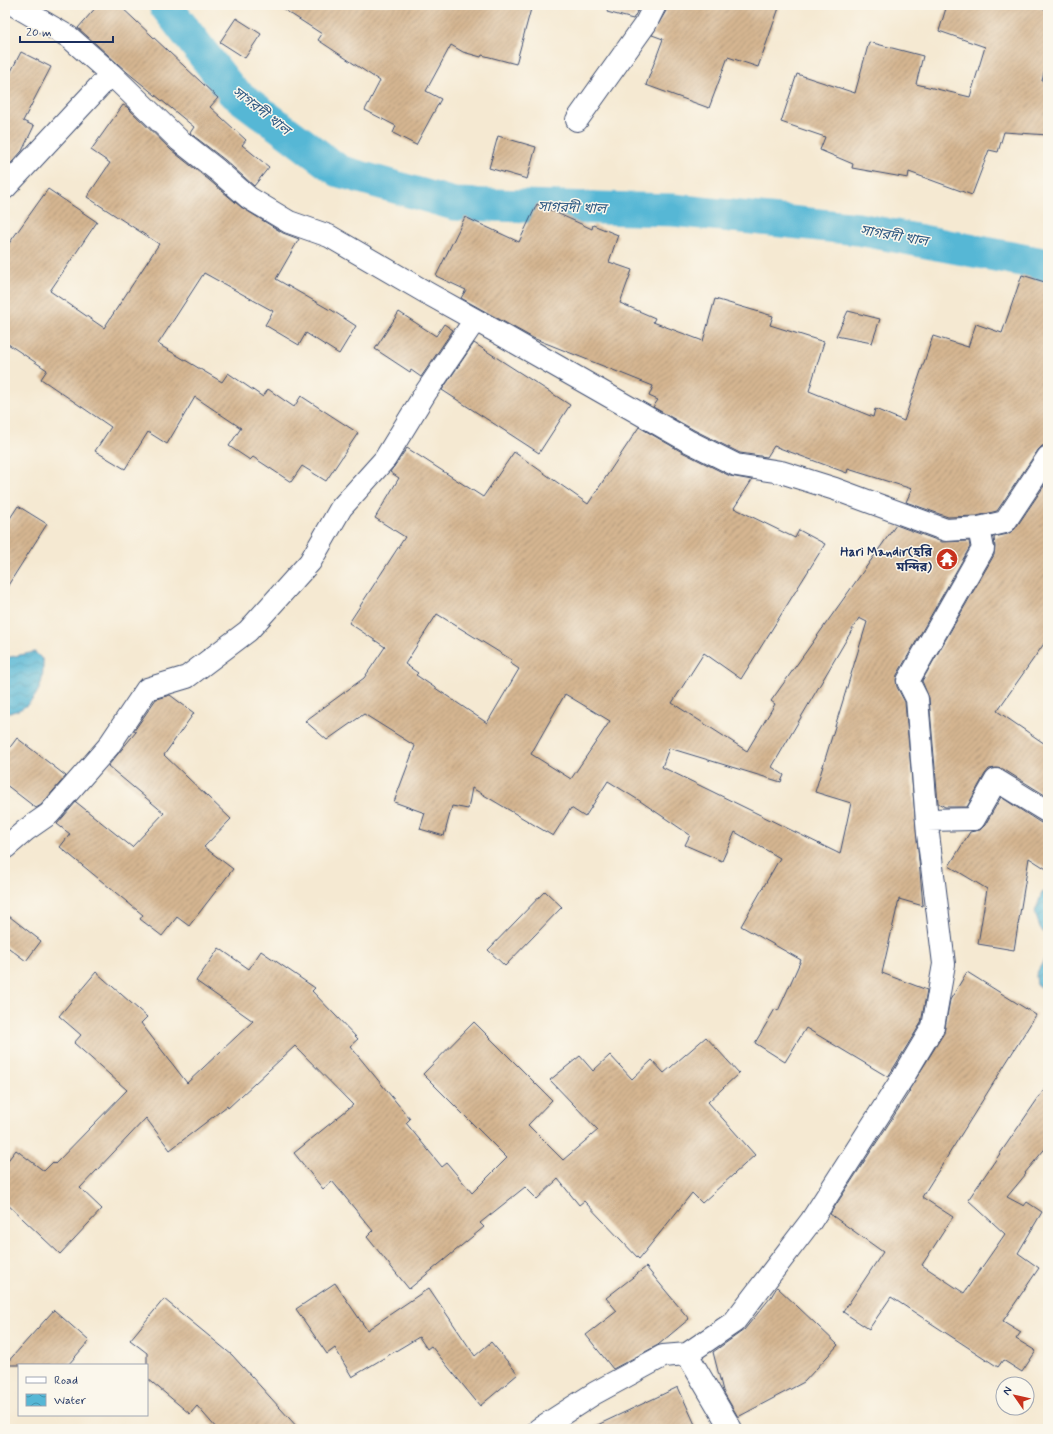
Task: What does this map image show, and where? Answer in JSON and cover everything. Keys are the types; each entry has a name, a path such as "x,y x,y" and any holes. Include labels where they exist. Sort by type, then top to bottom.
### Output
{"street":[{"path":"14,5 69,37 111,74 179,140 249,198 289,222 329,236 688,441 736,465 780,472 835,489 946,530 979,528 1004,522 1048,457"},
{"path":"577,120 646,23 655,5"},
{"path":"5,188 111,74"},
{"path":"5,848 26,830 49,814 108,747 147,688 187,677 248,631 310,562 341,508 385,459 426,392 475,320"},
{"path":"539,1429 595,1393 663,1356 687,1354 734,1322 811,1221 902,1079 933,1027 944,964 927,820 917,699 908,681 983,549 979,528"},
{"path":"927,820 974,820 996,780 1048,812"},
{"path":"687,1354 732,1429"}],"water":[{"path":"35,652 43,660 43,672 40,686 30,703 19,710 5,713 5,658"},
{"path":"1048,890 1048,940 1040,927 1035,912 1042,893"},
{"path":"1048,952 1048,993 1037,985 1036,975"}],"building":[{"path":"98,5 119,5 218,98 210,107 246,140 242,145 269,167 254,186 225,160 190,133 194,127 127,72 78,28"},
{"path":"277,5 532,5 516,64 482,55 481,57 463,52 451,45 426,91 441,99 416,145 393,133 396,126 365,110 380,81 318,40 322,34"},
{"path":"608,5 641,5 633,19 607,12"},
{"path":"667,5 780,5 758,67 728,57 709,108 646,85 663,39 652,35 666,11"},
{"path":"947,5 1026,5 1048,10 1048,55 1042,81 1048,82 1048,135 1004,132 998,152 989,150 972,195 909,172 908,178 852,168 853,164 820,150 825,137 781,122 797,74 855,93 869,42 923,56 916,84 970,97 985,47 939,31"},
{"path":"236,18 261,34 245,58 220,42"},
{"path":"21,52 51,67 23,121 34,126 22,151 5,170 5,83"},
{"path":"123,105 127,107 171,150 241,207 283,233 299,239 276,279 330,309 356,326 339,354 306,333 299,345 265,325 273,311 204,273 158,344 222,382 228,373 263,397 268,389 294,407 301,396 358,433 326,481 302,466 291,482 253,457 250,460 229,446 241,428 195,397 167,444 148,432 125,469 95,451 111,427 41,379 47,370 5,342 5,249 48,189 97,222 50,291 104,328 159,244 87,197 110,163 91,150"},
{"path":"498,136 536,147 527,179 489,168"},
{"path":"537,204 592,229 593,225 618,235 609,262 632,270 620,303 655,318 653,322 703,341 715,299 773,316 770,325 824,342 809,391 873,417 875,409 904,421 933,336 968,347 976,324 1002,333 1022,275 1048,283 1048,445 1042,446 1038,450 997,511 977,516 948,517 906,502 912,489 848,469 847,473 774,446 767,457 740,453 653,407 658,400 649,396 653,386 533,338 461,298 466,290 436,276 465,217 519,242"},
{"path":"848,311 880,319 872,343 836,336"},
{"path":"399,312 436,336 444,324 453,330 421,377 411,370 410,372 375,349"},
{"path":"474,343 570,405 539,453 442,390"},
{"path":"639,427 682,452 730,476 752,480 734,508 795,538 799,530 825,544 741,679 704,653 672,703 747,751 775,704 771,701 896,525 942,542 969,541 970,547 897,675 896,680 897,687 905,702 923,906 899,899 882,973 927,990 921,1023 888,1077 806,1028 785,1062 755,1043 775,1009 778,1011 801,960 741,926 780,858 735,832 722,861 685,845 690,835 608,781 585,817 571,808 553,836 472,788 468,809 452,806 444,836 420,829 425,813 394,802 415,746 364,714 327,740 305,721 364,678 385,647 349,623 405,537 375,518 399,478 390,472 407,448 483,497 514,452 588,504","holes":["437,614 512,660 510,663 519,669 487,723 416,675 418,673 405,664","859,618 867,622 815,792 851,803 840,854 662,767 669,748 781,782 784,775 772,767","565,694 610,721 571,779 531,754"]},
{"path":"1048,480 1048,638 997,711 1048,746 1048,797 1003,769 996,768 989,769 985,774 967,807 945,807 938,803 929,698 922,681 994,555 994,537 1008,534 1015,529"},
{"path":"18,506 47,524 5,590 5,526"},
{"path":"170,695 194,713 164,755 231,819 204,847 233,869 189,926 177,917 162,936 140,919 143,915 60,847 70,834 57,824 76,802 132,847 164,813 108,766 136,732 134,731 156,699"},
{"path":"17,738 66,776 41,805 36,808 5,784 5,754"},
{"path":"1001,797 1041,823 1048,824 1048,870 1029,858 1014,950 978,944 987,889 949,866 970,832 980,830 985,825"},
{"path":"545,891 562,907 505,966 488,950"},
{"path":"5,913 41,941 26,961 5,945"},
{"path":"219,948 249,969 261,951 315,988 312,991 358,1039 350,1046 410,1119 406,1123 442,1167 447,1163 472,1193 507,1158 423,1074 474,1022 552,1100 528,1125 563,1160 598,1130 550,1080 580,1056 593,1071 610,1055 632,1079 652,1060 664,1073 706,1037 739,1073 708,1102 755,1155 702,1203 692,1193 639,1259 584,1201 579,1205 558,1179 537,1199 525,1187 480,1223 484,1227 409,1289 367,1237 373,1231 332,1181 323,1189 294,1153 353,1105 295,1046 228,1108 227,1106 170,1150 146,1118 80,1188 102,1209 60,1254 5,1202 5,1164 16,1150 44,1171 53,1162 55,1164 127,1090 74,1043 81,1035 59,1016 96,972 147,1017 141,1023 187,1083 253,1021 196,981"},
{"path":"967,972 1036,1015 922,1197 953,1217 922,1265 964,1293 1005,1234 968,1200 1048,1084 1048,1145 1007,1197 1024,1206 1027,1202 1042,1212 1018,1253 1039,1268 1003,1321 1021,1332 1016,1339 1036,1351 1022,1372 1003,1360 998,1367 891,1297 869,1329 843,1312 883,1252 830,1214 910,1091 909,1090 944,1033 950,1000"},
{"path":"646,1267 689,1319 658,1345 613,1369 586,1335 617,1311 606,1298"},
{"path":"335,1283 367,1330 429,1288 475,1356 491,1342 518,1374 480,1406 431,1346 427,1349 419,1337 352,1377 335,1348 327,1354 296,1309"},
{"path":"777,1287 838,1345 804,1382 738,1417 723,1391 713,1352 744,1330 771,1297"},
{"path":"164,1299 232,1355 299,1429 217,1429 197,1406 190,1414 148,1379 147,1353 130,1340"},
{"path":"54,1310 89,1341 69,1364 5,1365"},
{"path":"678,1387 697,1429 589,1429 655,1398"}],"waterway":[{"name":"সাগরদী খাল","path":"165,5 232,91 339,171 454,204 673,210 858,229 1048,265"}],"place":[{"name":"Hari Mandir(হরি মন্দির)","path":"947,559"}]}
